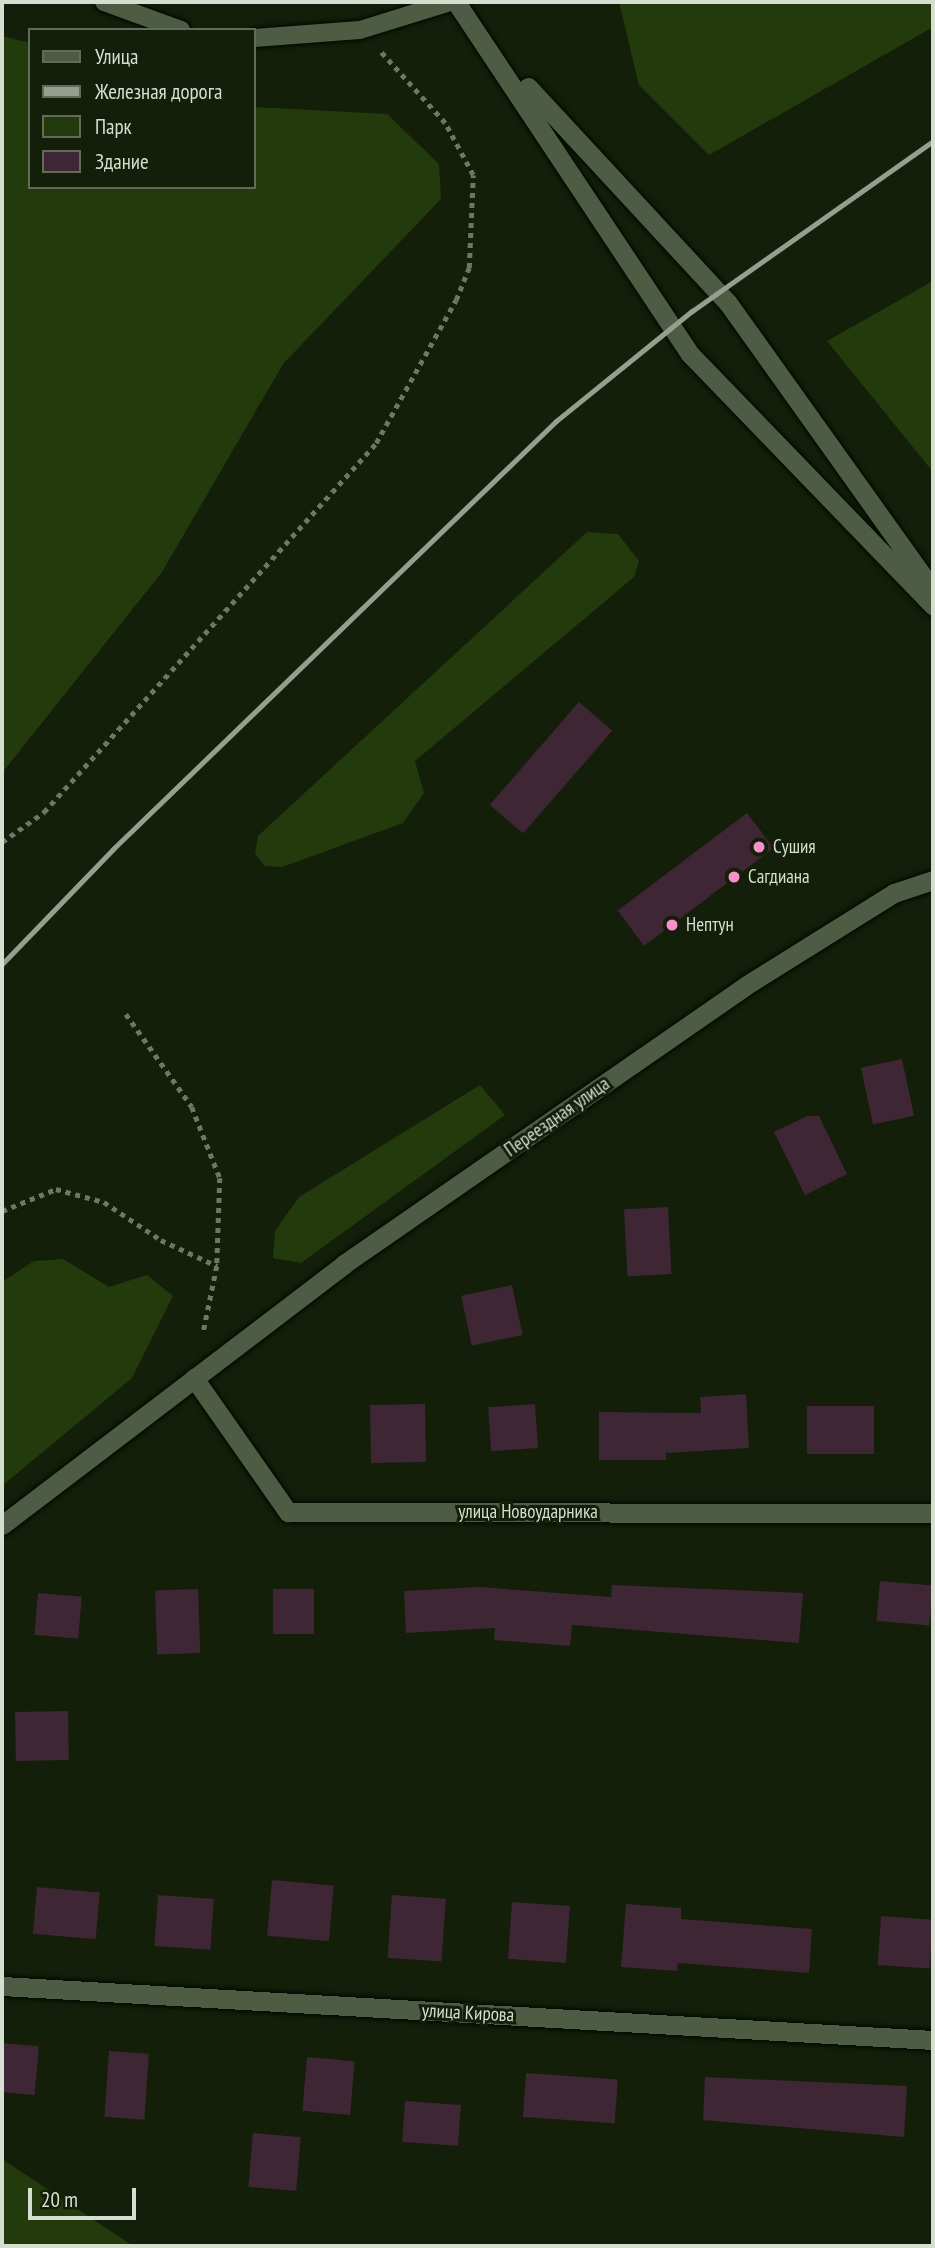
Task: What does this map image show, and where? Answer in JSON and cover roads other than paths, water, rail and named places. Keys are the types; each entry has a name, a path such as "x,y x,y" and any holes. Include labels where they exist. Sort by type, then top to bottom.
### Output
{"street":[{"path":"456,2 491,48 690,354 933,606"},
{"path":"491,48 728,303 933,590"},
{"name":"Переездная улица","path":"2,1525 344,1264 746,986 894,892 933,880"},
{"name":"улица Новоударника","path":"195,1377 288,1512 933,1513"},
{"name":"улица Кирова","path":"2,1986 933,2040"}],"lane":[{"path":"104,2 176,28"},
{"path":"256,38 360,30 450,2"}],"railway":[{"path":"2,964 113,849 556,421 692,311 933,141"}],"place":[{"name":"Сушия","path":"759,847"},
{"name":"Сагдиана","path":"734,877"},
{"name":"Нептун","path":"672,925"}]}
